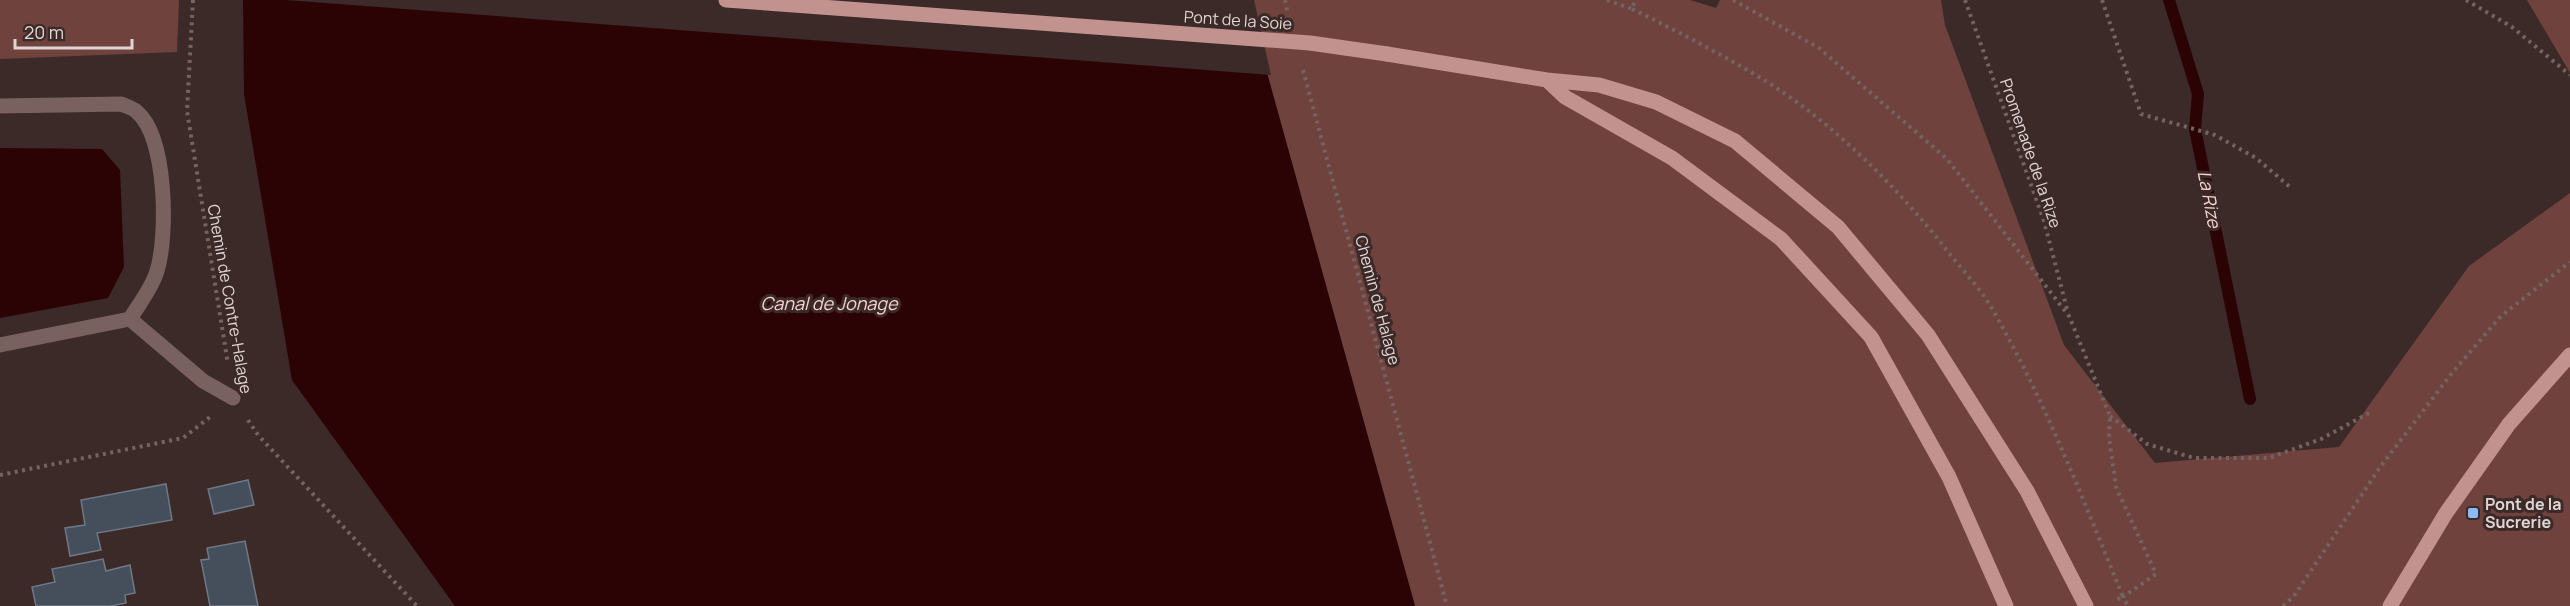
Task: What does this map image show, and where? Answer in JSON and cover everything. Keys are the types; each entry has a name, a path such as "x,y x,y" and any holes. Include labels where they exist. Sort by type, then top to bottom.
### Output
{"main road":[{"name":"Pont de la Soie","path":"726,0 1310,43 1599,86 1656,102 1735,141 1838,227 1928,336 2027,491 2086,606"},
{"path":"1547,80 1565,97 1672,158 1781,240 1871,337 1949,477 2006,606"},
{"path":"2390,606 2446,513 2508,424 2570,355"}],"lane":[{"path":"0,106 121,104 137,112 152,134 161,171 163,241 157,272 130,320 0,345"},
{"path":"130,320 203,381 233,398"}],"path":[{"name":"Chemin de Contre-Halage","path":"193,0 187,111 233,398 258,435 417,606"},
{"path":"1285,0 1291,23"},
{"path":"1607,0 1632,9 1766,81 1829,128 1891,183 1990,305 2068,464 2128,606"},
{"path":"1632,9 1635,0"},
{"path":"1733,0 1819,48 1947,159 2069,316 2110,416 2109,437 2116,487 2156,574 2123,597"},
{"name":"Promenade de la Rize","path":"1965,0 2044,221 2069,316"},
{"path":"2102,0 2140,114 2215,135 2256,158 2290,187"},
{"path":"2466,0 2512,27 2570,75"},
{"name":"Chemin de Halage","path":"1303,69 1448,604"},
{"path":"2283,606 2294,596 2381,466 2452,374 2501,316 2570,262"},
{"path":"0,475 183,438 233,398"},
{"path":"2110,416 2147,444 2194,458 2269,458 2321,439 2369,413"}],"shaded area":[{"path":"0,0 179,0 177,52 0,59"},
{"path":"1251,0 1690,0 1716,8 1720,0 1941,0 1945,25 2064,345 2155,463 2339,447 2469,266 2570,193 2570,606 1415,606 1259,44"},
{"path":"2527,0 2570,0 2570,73"}],"water":[{"name":"Canal de Jonage","path":"243,0 1251,0 1259,44 1415,606 455,606 292,380 244,94"},
{"path":"0,148 102,149 120,170 124,267 108,298 0,318"}],"pier":[{"path":"286,0 1254,0 1271,75"}],"building":[{"path":"248,480 254,505 214,514 208,489"},
{"path":"166,484 172,520 97,533 101,550 70,556 65,528 85,525 81,500"},
{"path":"245,541 258,606 210,606 201,560 209,559 207,548"},
{"path":"103,559 106,571 130,565 135,593 125,595 126,603 111,606 36,606 32,587 55,582 52,569"}],"waterway":[{"name":"La Rize","path":"2169,0 2198,94 2195,129 2250,399"}],"place":[{"name":"Pont de la Sucrerie","path":"2473,513"}]}
